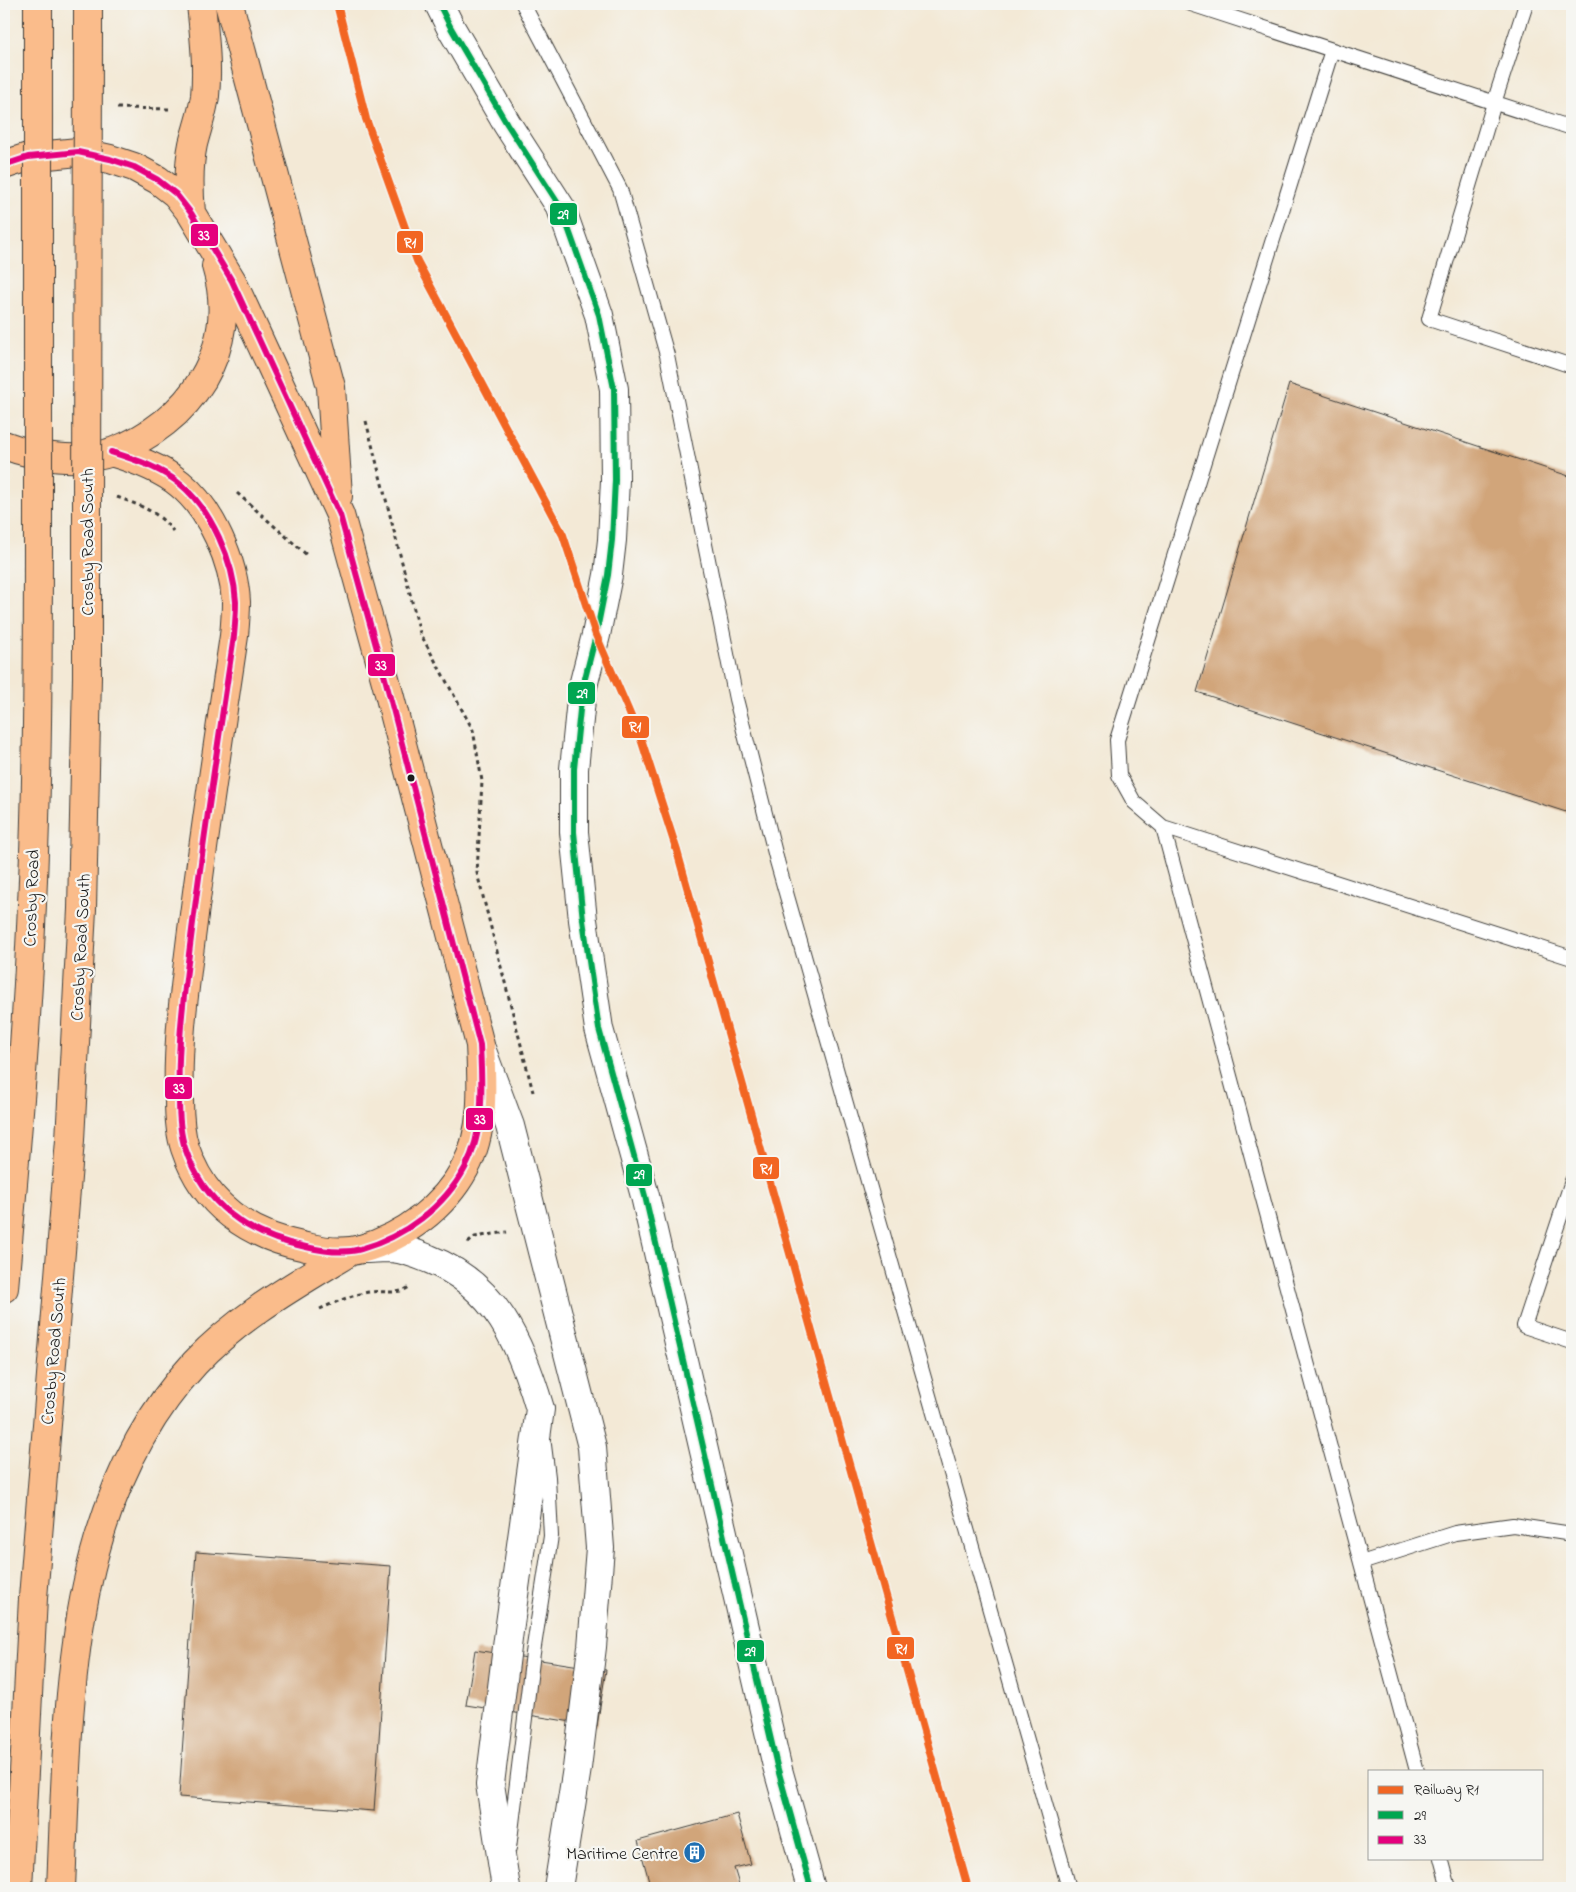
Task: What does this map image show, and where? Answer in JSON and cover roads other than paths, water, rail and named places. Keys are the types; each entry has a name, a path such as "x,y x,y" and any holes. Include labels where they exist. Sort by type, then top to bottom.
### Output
{"highway":[{"name":"Crosby Road","path":"4,1288 18,1122 32,904 38,674 38,4"},
{"name":"Crosby Road South","path":"18,1888 33,1598 70,1140 82,909 87,677 88,4"},
{"path":"191,213 189,177 191,158 202,111 205,87 201,4"},
{"path":"229,4 331,387 340,515"},
{"path":"4,165 28,157 78,152 110,159 134,167 158,180 176,194 191,213 232,281 340,515 386,682 480,1045 482,1080 480,1117 472,1150 466,1166 454,1186 440,1202 424,1217 397,1234 356,1250 274,1299 243,1321 196,1362 162,1404 137,1446 120,1480 96,1547 79,1631 67,1756 61,1888"},
{"path":"4,445 22,452 68,458 111,452 146,435 178,412 203,381 218,346 223,312 218,275 207,238"},
{"path":"111,452 130,457 162,472 179,483 192,495 205,512 221,543 228,563 236,600 234,636 196,893 179,1048 179,1120 184,1147 195,1174 208,1192 226,1212 247,1228 284,1243 320,1250 356,1250"}],"street":[{"path":"439,4 507,124 561,208 599,315 614,389 612,540 608,576 582,690 574,769 574,832 583,920 600,1029 644,1196 776,1766 812,1888"},
{"path":"480,1045 510,1126 592,1447 600,1548 593,1637 577,1768 558,1888"},
{"path":"356,1250 394,1248 417,1254 440,1263 461,1275 483,1294 502,1317 516,1343 540,1409 490,1784 505,1886"}],"lane":[{"path":"523,4 620,189 667,355 736,699 777,861 1070,1888"},
{"path":"1191,4 1572,128"},
{"path":"1526,4 1494,103 1429,320 1572,366"},
{"path":"1332,50 1117,740 1119,775 1134,802 1164,827 1572,958"},
{"path":"1164,827 1417,1770"},
{"path":"1572,1181 1524,1326 1572,1342"},
{"path":"1361,1562 1455,1533 1513,1525 1572,1534"},
{"path":"1442,1860 1449,1888"}],"rail line":[{"name":"R1","path":"337,4 366,119 417,261 563,535 596,635 642,742 677,851 968,1888"}],"place":[{"name":"Maritime Centre","path":"694,1853"}]}
